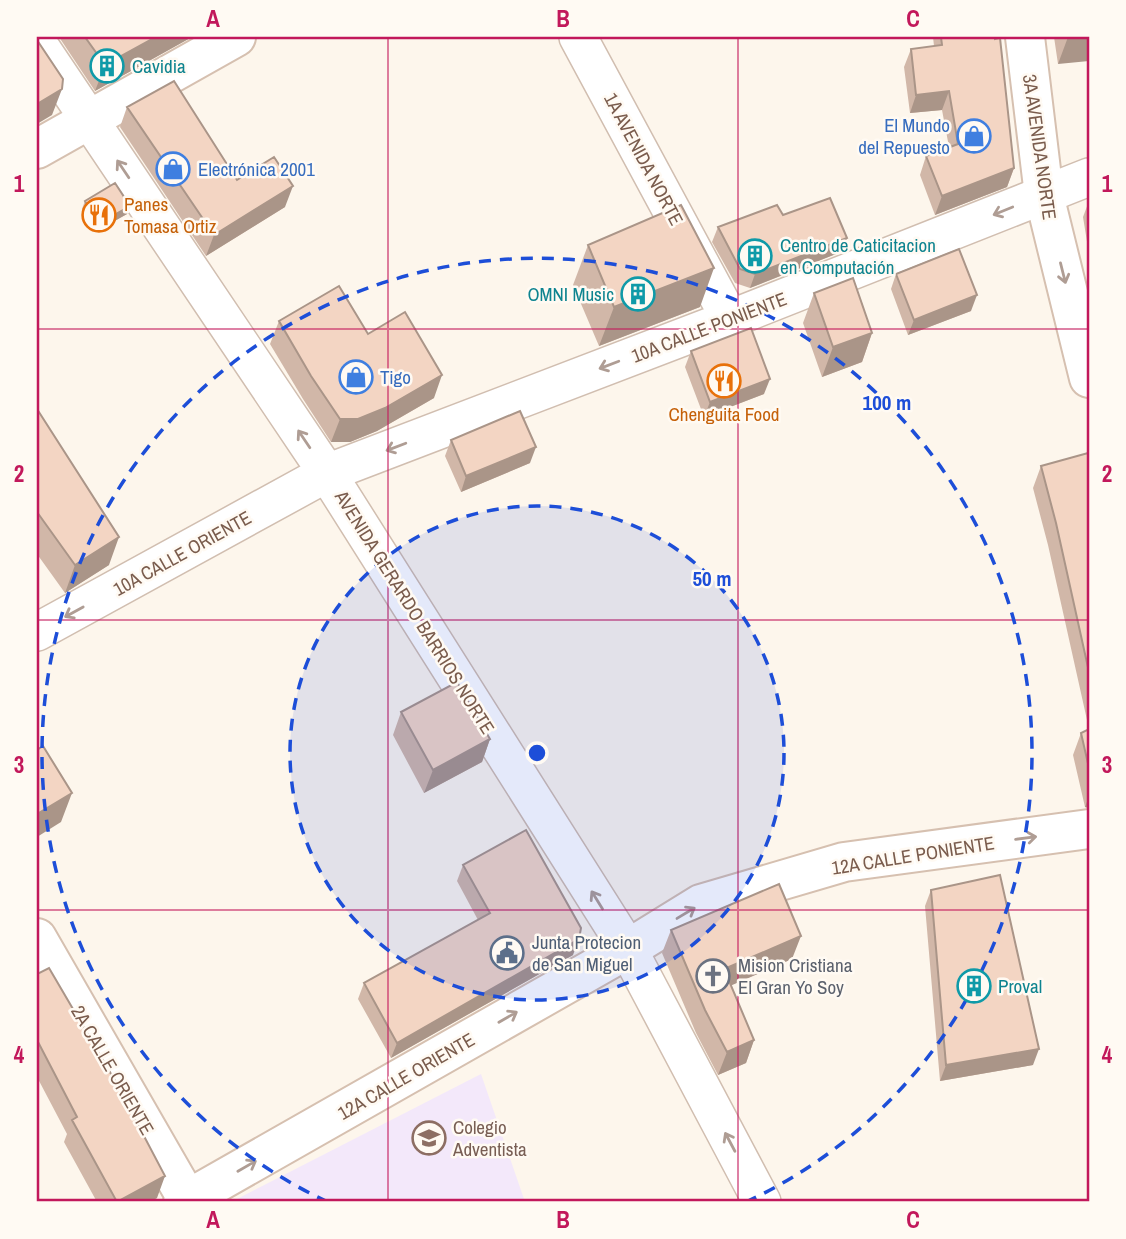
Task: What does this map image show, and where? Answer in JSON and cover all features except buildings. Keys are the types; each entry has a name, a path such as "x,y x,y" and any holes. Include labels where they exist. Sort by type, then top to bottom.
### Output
{"street":[{"path":"37,149 236,37"},
{"name":"1A AVENIDA NORTE","path":"578,37 730,319"},
{"name":"3A AVENIDA NORTE","path":"1025,37 1044,195 1089,378"},
{"name":"AVENIDA GERARDO BARRIOS NORTE","path":"37,42 327,473 628,949 762,1202"},
{"name":"10A CALLE PONIENTE","path":"327,473 730,319 1089,177"},
{"name":"10A CALLE ORIENTE","path":"37,632 327,473"},
{"name":"12A CALLE PONIENTE","path":"628,949 701,904 844,862 1089,829"},
{"name":"2A CALLE ORIENTE","path":"37,938 186,1201"},
{"name":"12A CALLE ORIENTE","path":"186,1201 628,949"}],"shaded area":[{"name":"Colegio Adventista","path":"481,1074 525,1202 231,1202"}],"place":[{"name":"Cavidia","path":"107,66"},
{"name":"El Mundo del Repuesto","path":"974,136"},
{"name":"Electrónica 2001","path":"173,169"},
{"name":"Panes Tomasa Ortiz","path":"99,215"},
{"name":"Centro de Caticitacion en Computación","path":"755,256"},
{"name":"OMNI Music","path":"638,294"},
{"name":"Tigo","path":"356,377"},
{"name":"Chenguita Food","path":"724,381"},
{"name":"Junta Protecion de San Miguel","path":"507,953"},
{"name":"Mision Cristiana El Gran Yo Soy","path":"713,976"},
{"name":"Proval","path":"974,986"},
{"name":"Colegio Adventista","path":"429,1138"}]}
